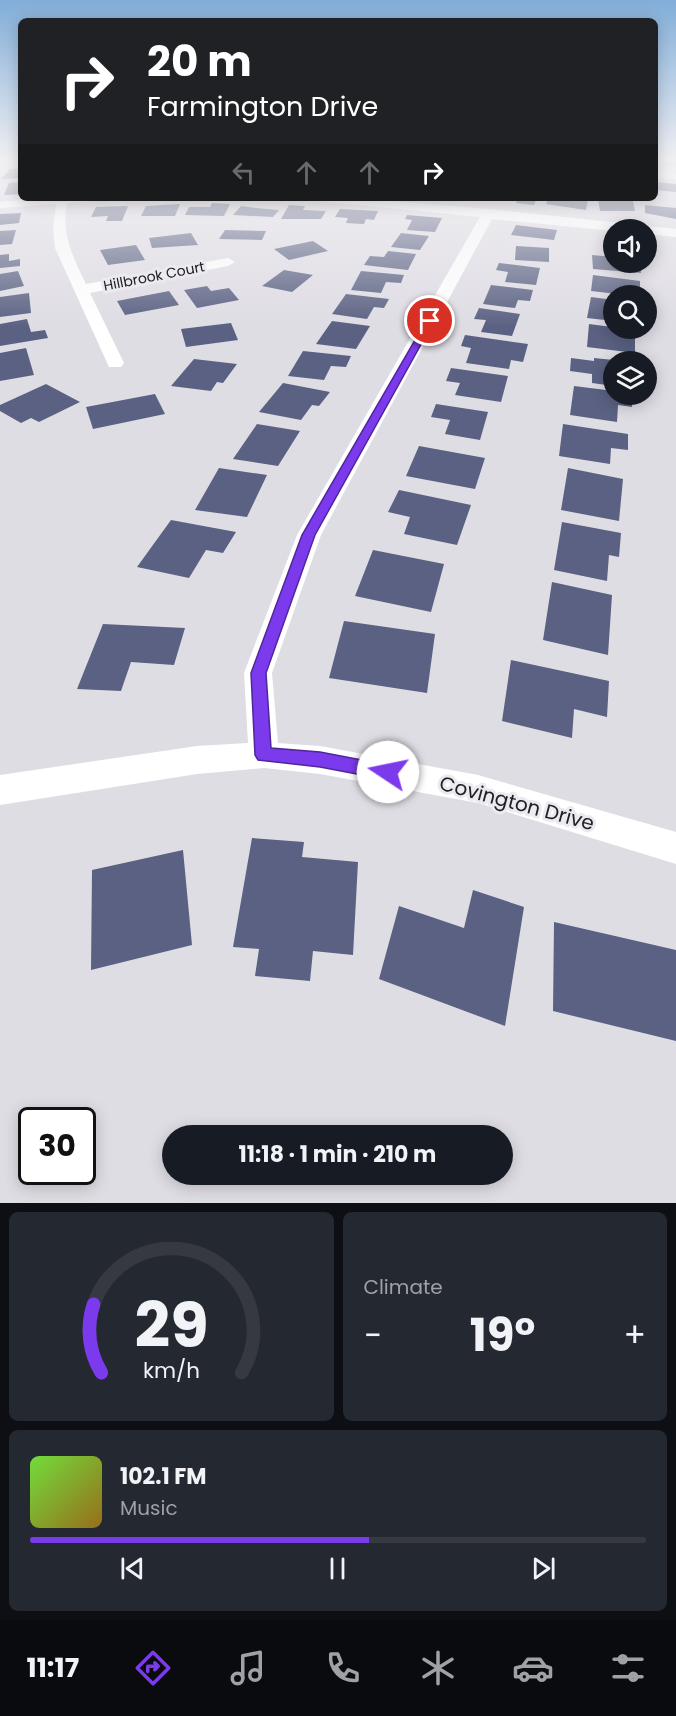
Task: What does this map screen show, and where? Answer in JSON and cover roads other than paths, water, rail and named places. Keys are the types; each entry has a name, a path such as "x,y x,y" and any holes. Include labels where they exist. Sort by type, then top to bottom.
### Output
{"street":[{"path":"58,215 58,232 62,248 115,363"},
{"path":"264,755 258,673 309,535 488,215"},
{"path":"509,215 603,225"},
{"path":"657,231 676,233"},
{"name":"Hillbrook Court","path":"80,290 228,262"},
{"name":"Covington Drive","path":"0,790 197,760 264,755 320,760 478,789 676,848"}]}
